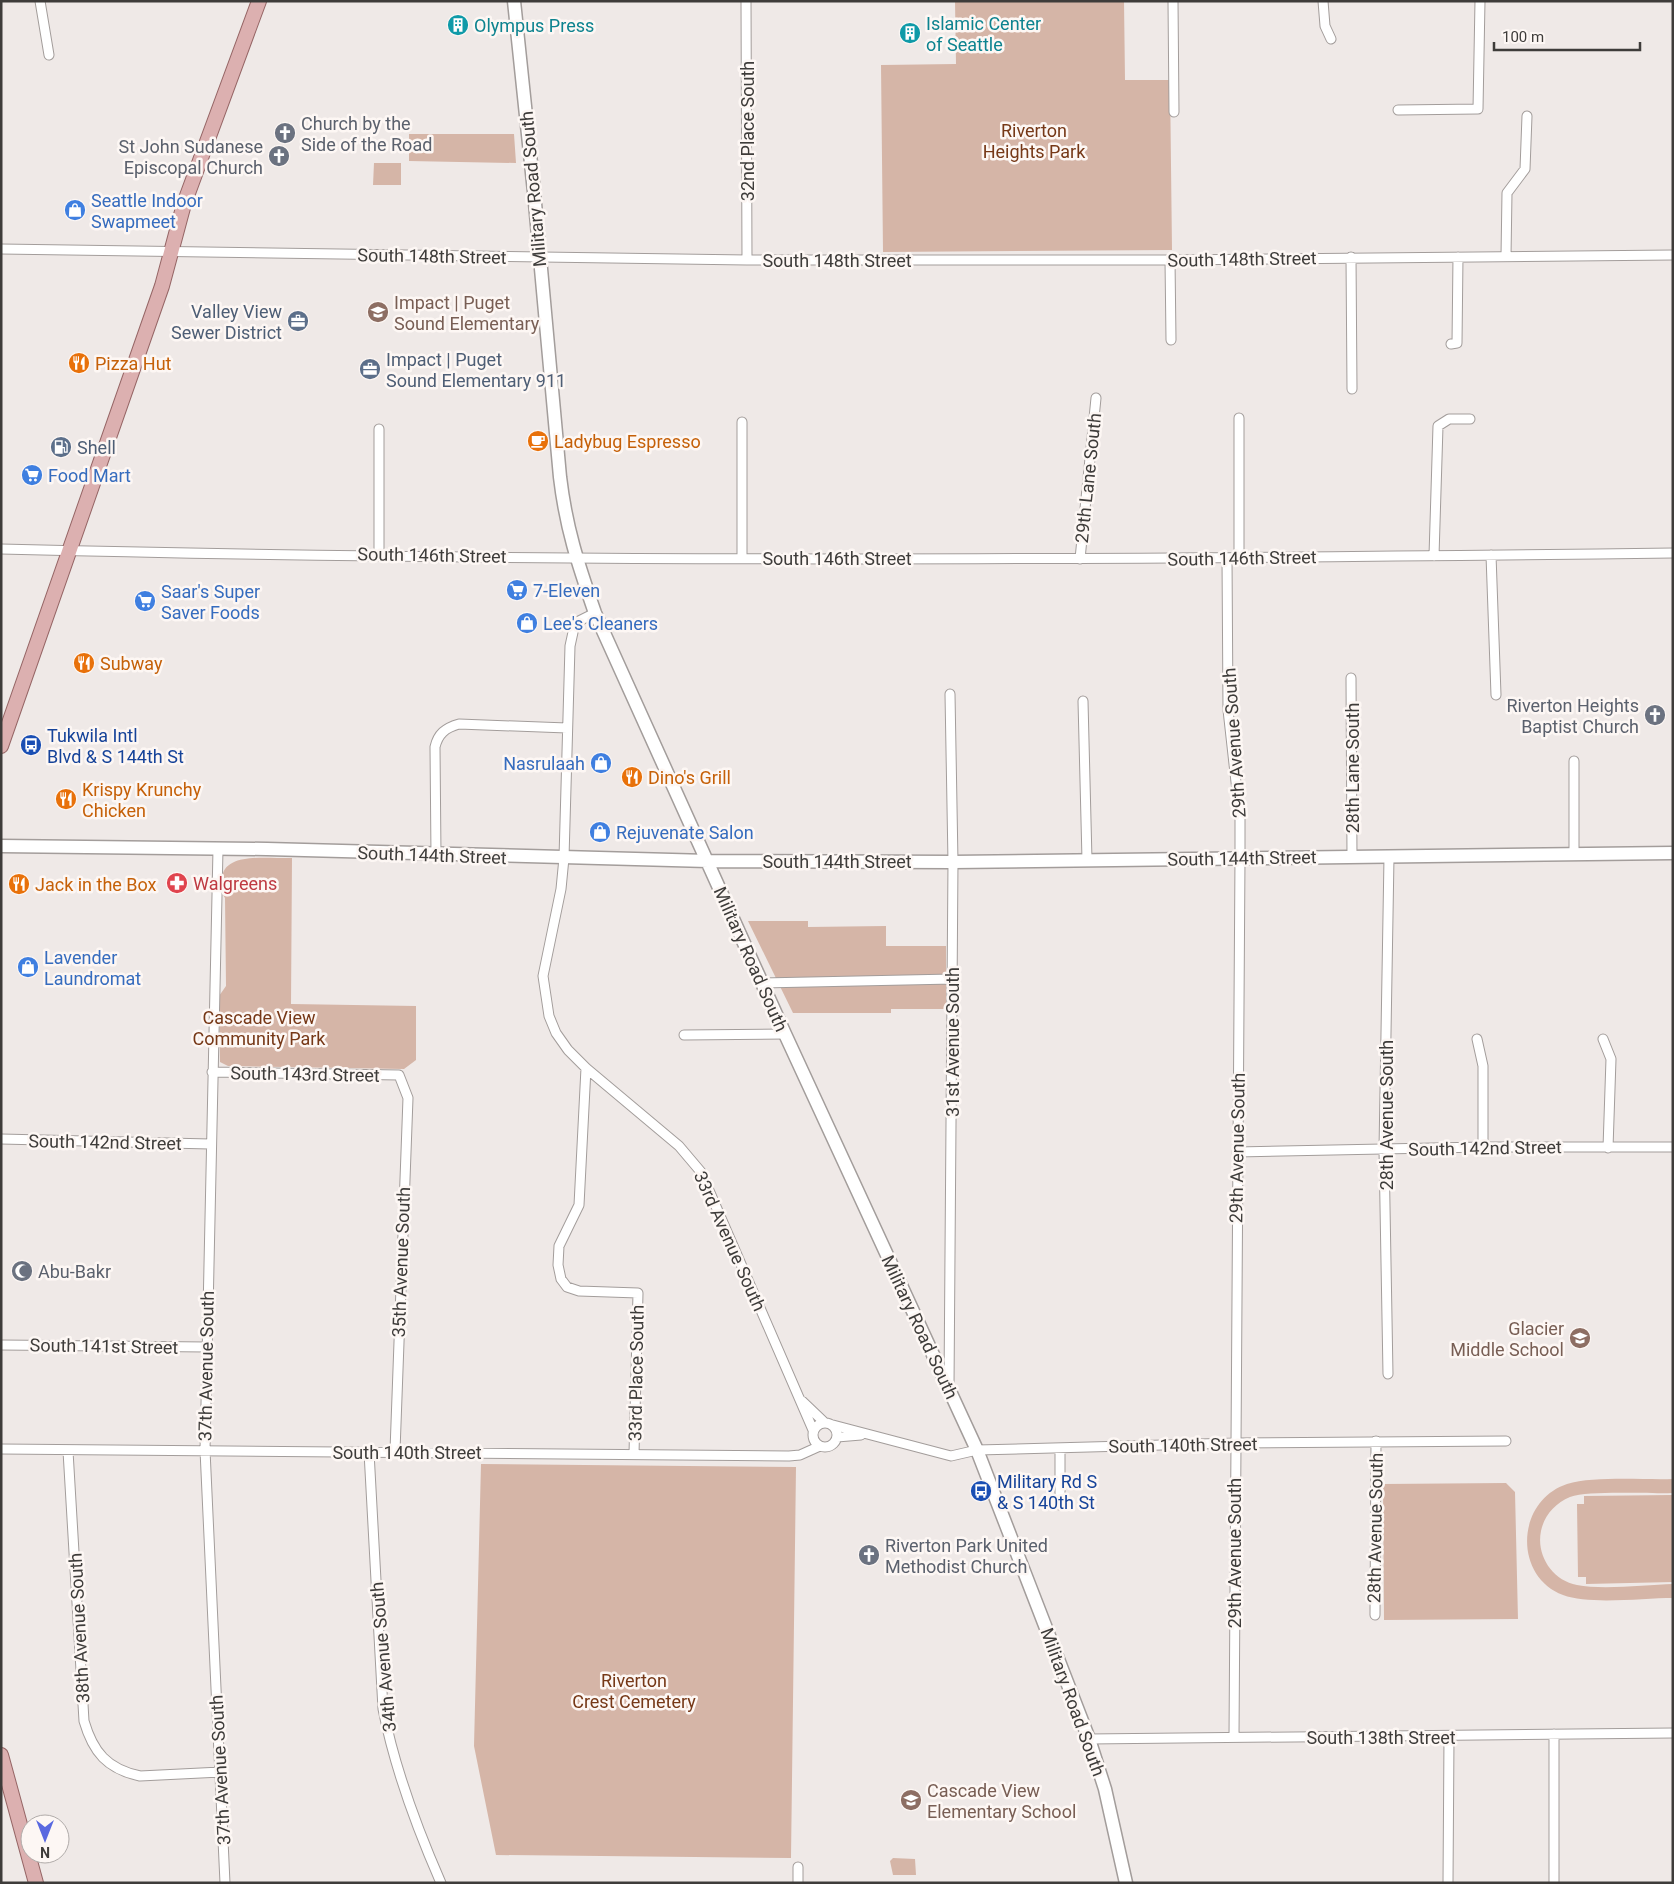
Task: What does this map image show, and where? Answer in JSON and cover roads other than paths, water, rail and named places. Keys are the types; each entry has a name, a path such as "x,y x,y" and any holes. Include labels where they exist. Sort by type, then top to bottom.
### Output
{"main road":[{"path":"1,746 162,286 184,204 259,1"},
{"path":"1,1755 36,1883"}],"street":[{"path":"40,1 49,55"},
{"name":"Military Road South","path":"514,1 560,484 565,521 575,556 595,613 785,1034 977,1450 1089,1739 1105,1788 1126,1883"},
{"name":"32nd Place South","path":"746,1 747,260"},
{"path":"1173,1 1174,112"},
{"path":"1323,1 1325,26 1331,39"},
{"path":"1398,110 1478,109 1480,1"},
{"path":"1506,256 1508,193 1525,169 1527,116"},
{"name":"South 148th Street","path":"1,249 747,260 1170,260 1673,255"},
{"path":"1351,257 1352,389"},
{"path":"1451,344 1457,343 1458,257"},
{"path":"1170,260 1171,340"},
{"name":"29th Lane South","path":"1080,559 1096,398"},
{"path":"1239,418 1239,558"},
{"path":"1434,556 1438,426 1449,419 1470,419"},
{"path":"742,422 742,557"},
{"path":"379,428 379,555"},
{"name":"South 146th Street","path":"1,549 379,555 1080,559 1673,553"},
{"path":"1491,555 1496,695"},
{"name":"29th Avenue South","path":"1227,558 1228,710 1240,818 1234,1443 1234,1737"},
{"path":"586,1068 556,1033 548,1016 545,997 545,963 562,889 572,631 575,623 595,613"},
{"name":"28th Lane South","path":"1351,678 1352,857"},
{"name":"31st Avenue South","path":"949,1389 953,979 950,694"},
{"path":"1083,701 1087,860"},
{"path":"436,855 435,747 437,738 443,730 458,724 567,728"},
{"path":"1574,761 1574,854"},
{"name":"South 144th Street","path":"1,846 218,849 708,861 953,862 1673,853"},
{"name":"37th Avenue South","path":"218,849 210,1144 205,1450 225,1883"},
{"name":"28th Avenue South","path":"1388,1374 1384,1150 1389,857"},
{"path":"762,983 953,979"},
{"path":"684,1035 785,1034"},
{"path":"1478,1039 1483,1066 1483,1147"},
{"path":"1603,1039 1610,1059 1608,1148"},
{"name":"33rd Place South","path":"586,1068 579,1205 559,1246 558,1265 561,1279 567,1287 579,1291 638,1293 634,1454"},
{"name":"33rd Avenue South","path":"586,1068 679,1146 701,1172 813,1430"},
{"name":"South 143rd Street","path":"212,1072 399,1075"},
{"name":"35th Avenue South","path":"395,1451 408,1098 399,1075"},
{"name":"South 142nd Street","path":"1,1139 210,1144"},
{"name":"South 142nd Street","path":"1237,1152 1483,1147 1673,1147"},
{"name":"South 141st Street","path":"1,1345 206,1347"},
{"name":"33rd Avenue South","path":"798,1397 829,1424"},
{"path":"817,1424 829,1424 837,1431 837,1437 832,1445 814,1445 813,1430 817,1424"},
{"name":"South 140th Street","path":"829,1424 850,1428 864,1435 951,1456 977,1450 1234,1443 1506,1441"},
{"name":"South 140th Street","path":"837,1437 864,1435"},
{"name":"28th Avenue South","path":"1375,1615 1376,1441"},
{"name":"South 140th Street","path":"1,1449 790,1456 800,1455 814,1445"},
{"path":"1060,1448 1060,1505"},
{"name":"38th Avenue South","path":"68,1451 84,1721 90,1740 98,1754 112,1766 127,1774 140,1776 221,1772"},
{"name":"34th Avenue South","path":"370,1452 383,1709 389,1741 406,1798 442,1883"},
{"name":"South 138th Street","path":"1089,1739 1449,1737 1673,1733"},
{"path":"1554,1734 1554,1883"},
{"path":"1448,1883 1449,1737"},
{"path":"798,1867 798,1883"}],"place":[{"name":"Olympus Press","path":"458,25"},
{"name":"Islamic Center of Seattle","path":"910,33"},
{"name":"Church by the Side of the Road","path":"285,133"},
{"name":"St John Sudanese Episcopal Church","path":"279,156"},
{"name":"Seattle Indoor Swapmeet","path":"75,210"},
{"name":"Impact | Puget Sound Elementary","path":"378,312"},
{"name":"Valley View Sewer District","path":"298,321"},
{"name":"Pizza Hut","path":"79,363"},
{"name":"Impact | Puget Sound Elementary 911","path":"370,369"},
{"name":"Ladybug Espresso","path":"538,441"},
{"name":"Shell","path":"61,447"},
{"name":"Food Mart","path":"32,475"},
{"name":"7-Eleven","path":"517,590"},
{"name":"Saar's Super Saver Foods","path":"145,601"},
{"name":"Lee's Cleaners","path":"527,623"},
{"name":"Subway","path":"84,663"},
{"name":"Riverton Heights Baptist Church","path":"1655,715"},
{"name":"Tukwila Intl Blvd & S 144th St","path":"31,745"},
{"name":"Nasrulaah","path":"601,763"},
{"name":"Dino's Grill","path":"632,777"},
{"name":"Krispy Krunchy Chicken","path":"66,799"},
{"name":"Rejuvenate Salon","path":"600,832"},
{"name":"Walgreens","path":"177,883"},
{"name":"Jack in the Box","path":"19,884"},
{"name":"Lavender Laundromat","path":"28,967"},
{"name":"Abu-Bakr","path":"22,1271"},
{"name":"Glacier Middle School","path":"1580,1338"},
{"name":"Military Rd S & S 140th St","path":"981,1491"},
{"name":"Riverton Park United Methodist Church","path":"869,1555"},
{"name":"Cascade View Elementary School","path":"911,1800"}],"park label":[{"name":"Riverton Heights Park","path":"1034,140"},
{"name":"Cascade View Community Park","path":"259,1027"},
{"name":"Riverton Crest Cemetery","path":"634,1690"}]}
